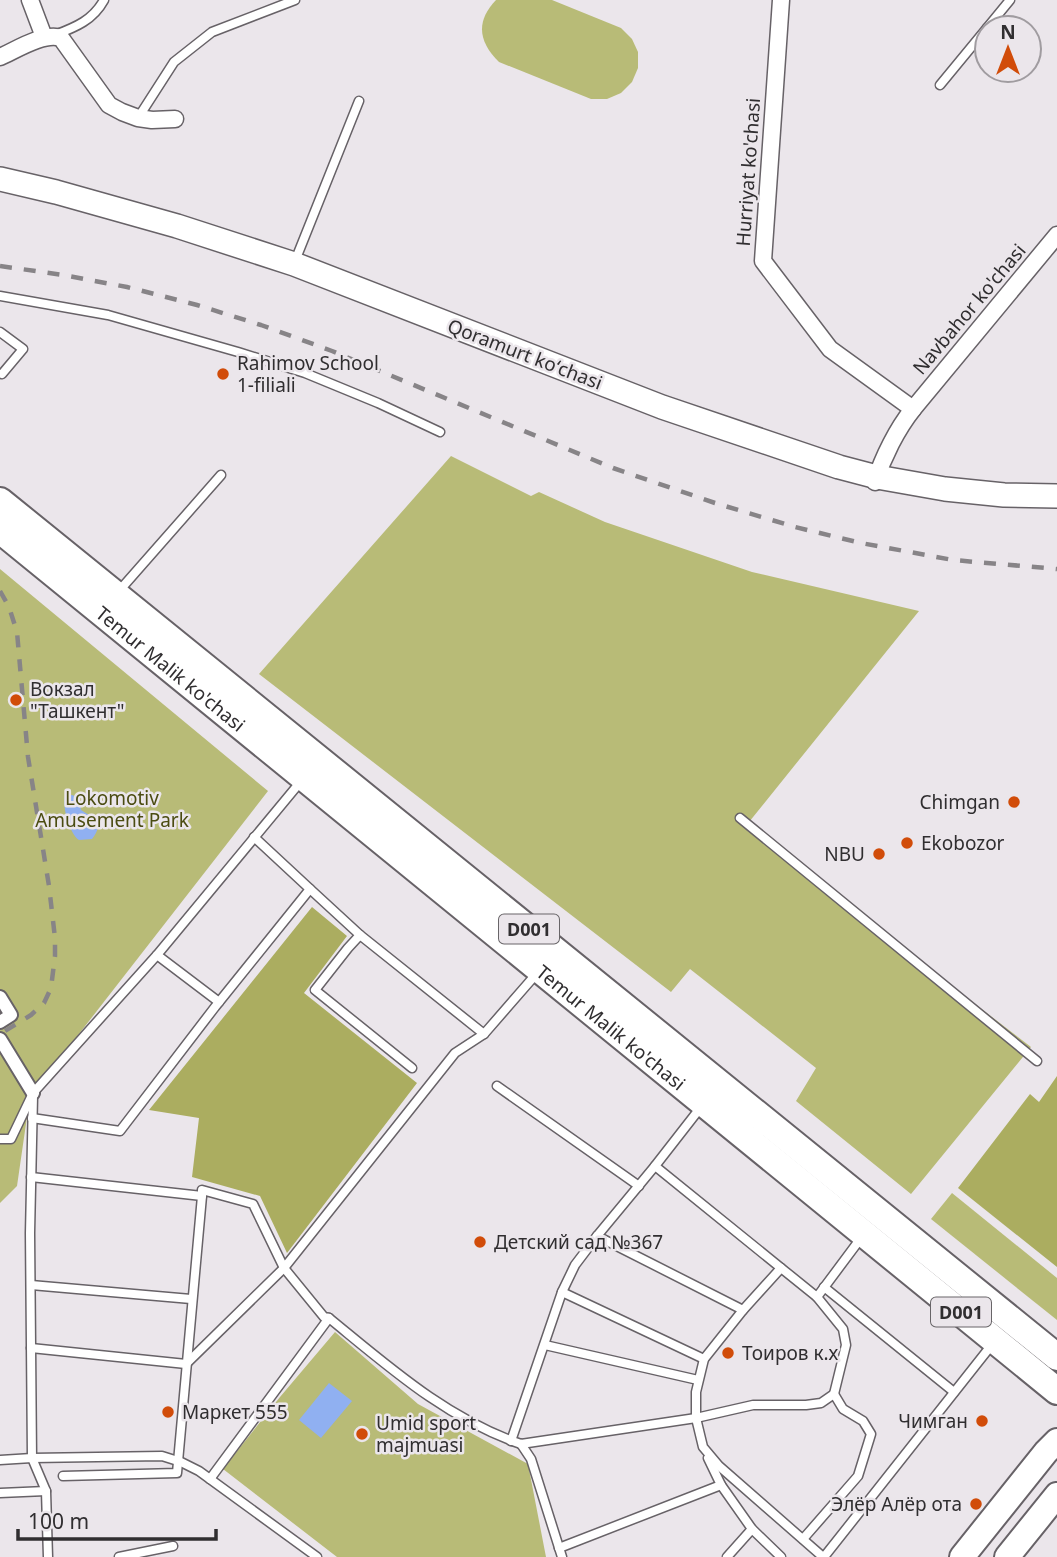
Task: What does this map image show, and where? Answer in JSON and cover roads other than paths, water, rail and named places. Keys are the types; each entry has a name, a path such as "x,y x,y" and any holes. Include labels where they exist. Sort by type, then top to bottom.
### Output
{"highway":[{"name":"Temur Malik ko'chasi","path":"0,500 116,594 379,824 1057,1357"},
{"name":"Temur Malik ko'chasi","path":"0,530 304,778 379,824"},
{"name":"Temur Malik ko'chasi","path":"474,901 540,970 1057,1391"}],"main road":[{"name":"Qoramurt koʻchasi","path":"0,179 177,226 294,264 662,407 876,480 977,492 1057,496"},
{"name":"Qoramurt koʻchasi","path":"0,191 132,224 264,265 802,462 876,480 976,498 1057,501"},
{"path":"962,1557 1057,1441"},
{"path":"1007,1557 1057,1495"}],"street":[{"path":"30,0 49,36"},
{"name":"Hurriyat ko'chasi","path":"781,0 764,261 830,349 913,409"},
{"path":"0,57 49,36 61,38 109,104 138,118 175,119"},
{"name":"Navbahor ko'chasi","path":"913,409 1057,235"},
{"path":"876,480 880,467 913,409"},
{"path":"0,996 11,1016 0,1022"},
{"path":"1,1041 33,1093"}],"lane":[{"path":"49,36 75,27 97,13 104,0"},
{"path":"138,118 174,62 212,32 295,0"},
{"path":"998,14 1010,0"},
{"path":"940,85 973,45"},
{"path":"294,264 359,101"},
{"path":"0,296 108,315 238,352 305,373 440,432"},
{"path":"0,332 23,349 2,374"},
{"path":"116,594 221,475"},
{"path":"0,1139 11,1139 33,1093 157,955 304,778"},
{"path":"740,818 1037,1061"},
{"path":"254,836 360,936 484,1034"},
{"path":"32,1118 120,1131 310,889"},
{"path":"360,936 315,990 412,1068"},
{"path":"157,955 219,1002"},
{"path":"186,1364 284,1268 455,1053 484,1034 540,970"},
{"path":"497,1086 639,1186"},
{"path":"33,1093 32,1458 46,1490 48,1557"},
{"path":"511,1441 562,1292 575,1265 704,1103"},
{"path":"62,1476 177,1473 202,1190 253,1204 284,1268 324,1317 329,1318 415,1388 443,1407 490,1433 511,1441 521,1444 696,1418 753,1405 821,1403 834,1394 846,1345 843,1329 817,1297 655,1166"},
{"path":"31,1177 202,1196"},
{"path":"817,1297 864,1234"},
{"path":"597,1236 743,1310"},
{"path":"781,1268 704,1359 695,1406 703,1447 721,1485 752,1530 781,1557"},
{"path":"31,1285 191,1299"},
{"path":"824,1287 954,1392"},
{"path":"562,1292 704,1359"},
{"path":"210,1479 329,1318"},
{"path":"703,1447 719,1466 824,1557 995,1340"},
{"path":"545,1345 698,1380"},
{"path":"31,1348 186,1364"},
{"path":"803,1539 858,1476 871,1434 863,1421 843,1409 834,1394"},
{"path":"521,1444 531,1459 561,1553 721,1485"},
{"path":"0,1460 162,1456 199,1471 317,1557"},
{"path":"0,1493 46,1490"},
{"path":"727,1557 752,1530"},
{"path":"119,1557 173,1546"}],"water":[{"path":"65,796 79,798 81,810 98,825 92,839 79,840 70,827 64,801"},
{"path":"329,1383 352,1401 321,1438 299,1420"}],"railway":[{"path":"0,266 127,287 261,325 332,351 613,468 795,527 861,543 953,560 1057,569"},
{"path":"0,591 9,607 17,632 28,757 55,938 51,988 44,1003 31,1015 0,1034"}],"place":[{"name":"Rahimov School 1-filiali","path":"223,374"},
{"name":"Вокзал \"Ташкент\"","path":"16,700"},
{"name":"Chimgan","path":"1014,802"},
{"name":"Ekobozor","path":"907,843"},
{"name":"NBU","path":"879,854"},
{"name":"Детский сад №367","path":"480,1242"},
{"name":"Тоиров к.х","path":"728,1353"},
{"name":"Маркет 555","path":"168,1412"},
{"name":"Чимган","path":"982,1421"},
{"name":"Umid sport majmuasi","path":"362,1434"},
{"name":"Элёр Алёр ота","path":"976,1504"}],"park label":[{"name":"Lokomotiv Amusement Park","path":"112,809"}]}
